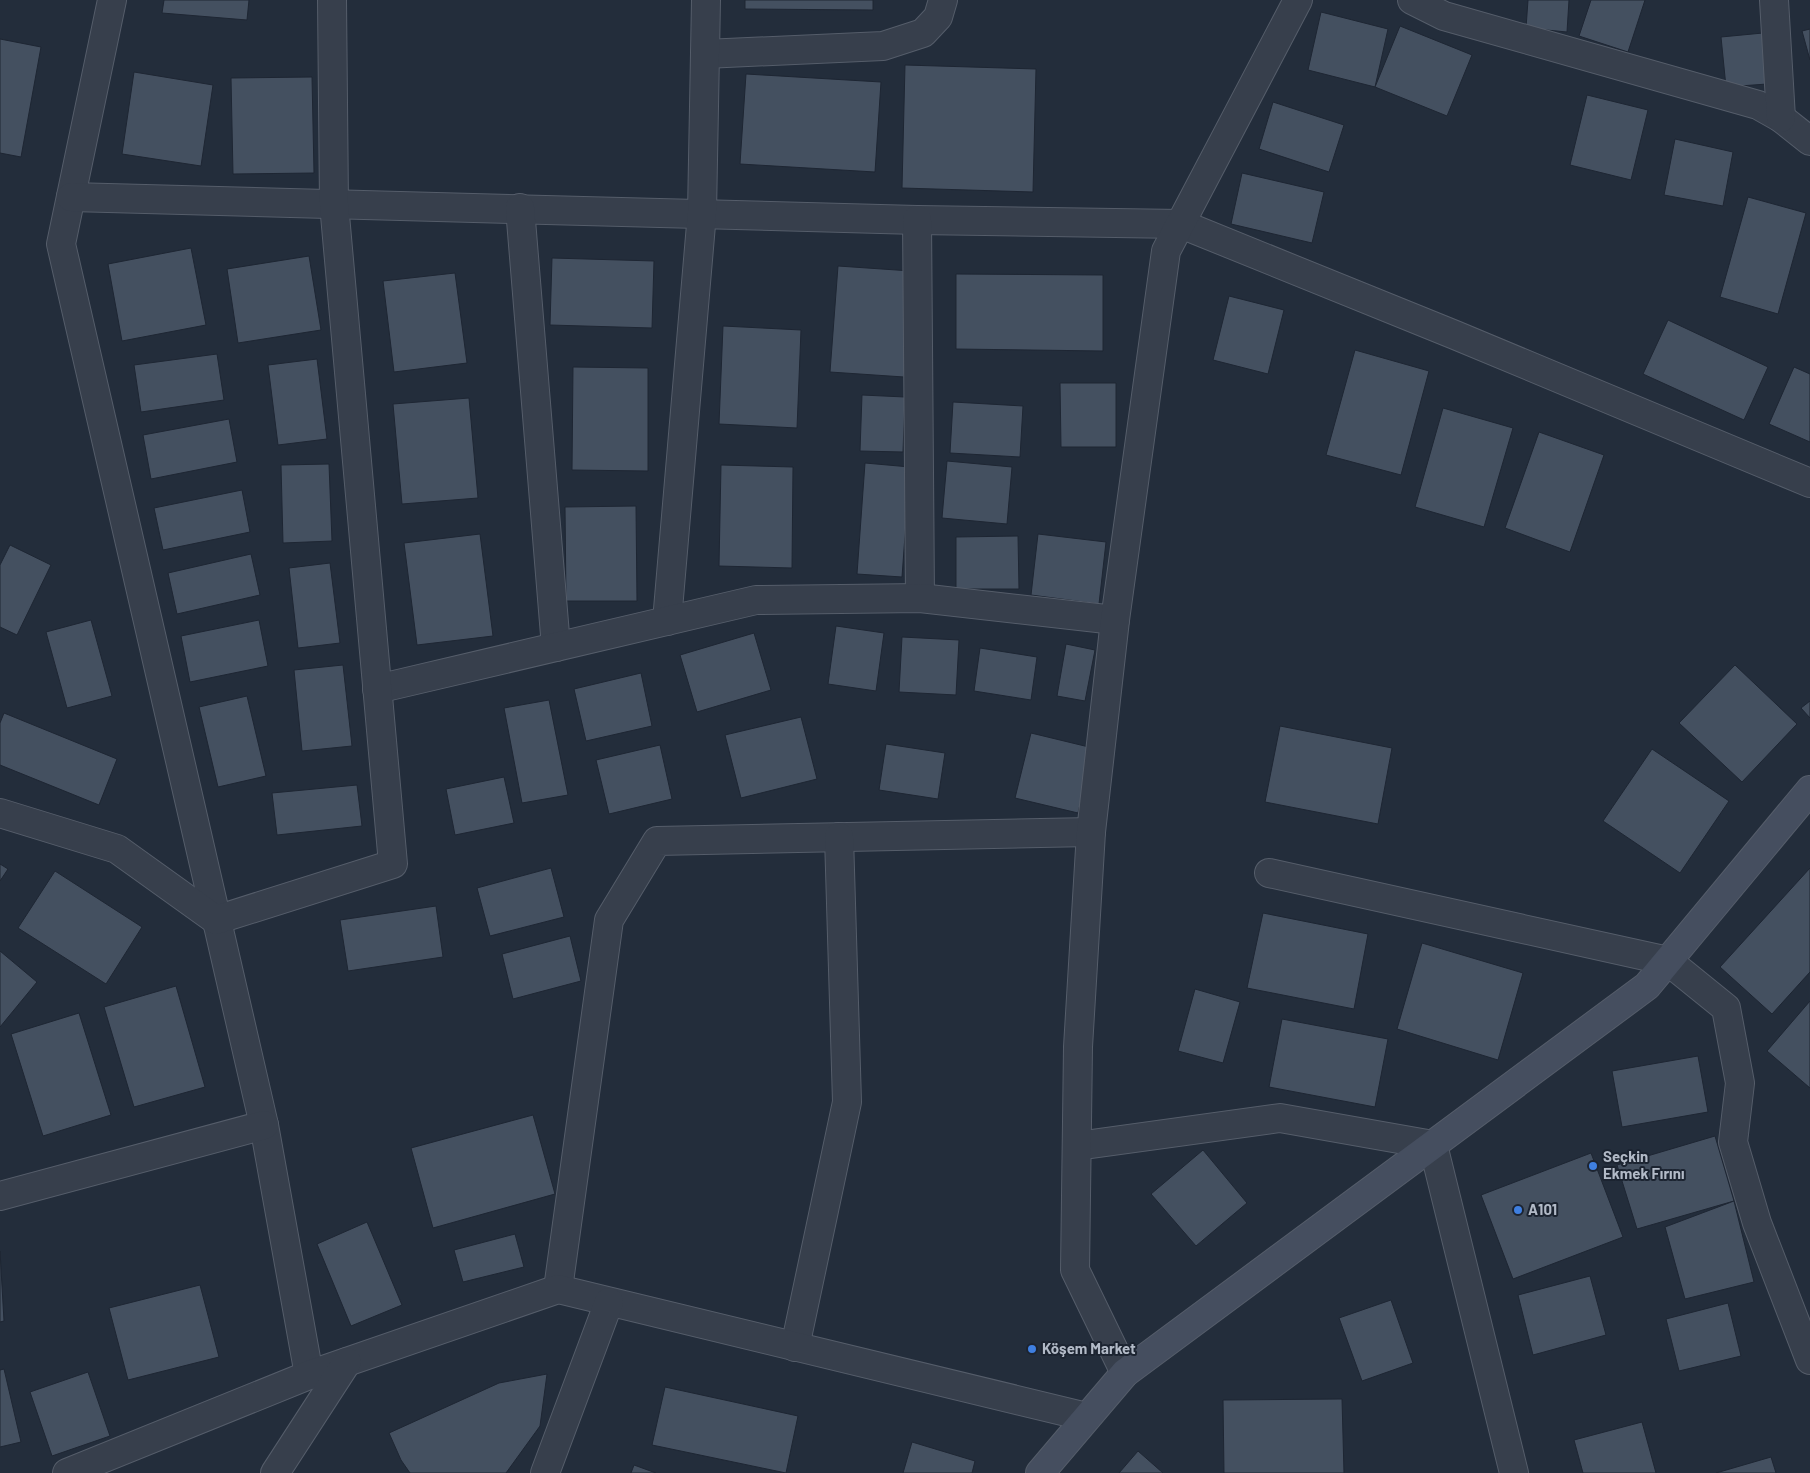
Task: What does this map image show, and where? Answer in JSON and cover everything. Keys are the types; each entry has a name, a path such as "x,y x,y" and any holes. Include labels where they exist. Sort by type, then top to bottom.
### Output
{"street":[{"path":"107,0 61,244 264,1125 309,1375"},
{"path":"216,920 392,864 334,204 332,0"},
{"path":"667,621 702,213 706,0"},
{"path":"705,54 883,46 923,34 938,17 943,0"},
{"path":"1124,1373 1075,1270 1078,1047 1091,832 1114,620 1166,251 1298,0"},
{"path":"1412,0 1444,16 1758,105 1781,118 1810,141"},
{"path":"1774,0 1781,118"},
{"path":"71,197 917,220 1181,224 1464,338 1810,483"},
{"path":"520,208 556,647"},
{"path":"917,220 920,598"},
{"path":"377,689 756,600 920,598 1114,620"},
{"path":"1040,1473 1124,1373 1647,986 1810,790"},
{"path":"0,813 117,849 216,920"},
{"path":"558,1289 609,920 657,841 1091,832"},
{"path":"794,1347 847,1102 839,837"},
{"path":"1269,873 1668,961 1726,1008 1740,1083 1733,1142 1757,1223 1810,1360"},
{"path":"1077,1146 1280,1118 1433,1145"},
{"path":"0,1196 264,1125"},
{"path":"1433,1145 1514,1473"},
{"path":"67,1473 309,1375 558,1289 1087,1417"},
{"path":"544,1473 609,1302"},
{"path":"276,1473 347,1362"}],"building":[{"path":"164,0 249,0 247,20 162,13"},
{"path":"745,0 873,0 873,10 745,9"},
{"path":"1528,0 1569,0 1567,32 1526,28"},
{"path":"1591,0 1645,0 1628,52 1579,36"},
{"path":"1321,12 1388,29 1375,87 1308,70"},
{"path":"1400,26 1472,55 1447,116 1375,87"},
{"path":"1810,29 1810,60 1802,31"},
{"path":"1763,33 1767,84 1726,87 1721,37"},
{"path":"0,39 41,47 21,157 0,153"},
{"path":"905,65 1036,69 1033,192 902,188"},
{"path":"134,72 213,85 201,166 122,154"},
{"path":"746,74 881,82 875,172 740,164"},
{"path":"312,77 314,173 233,174 231,78"},
{"path":"1587,95 1648,110 1631,180 1570,165"},
{"path":"1273,102 1344,125 1329,172 1259,149"},
{"path":"1675,139 1733,152 1723,206 1664,195"},
{"path":"1242,173 1324,192 1312,243 1231,224"},
{"path":"1748,197 1806,213 1778,314 1720,297"},
{"path":"191,248 206,325 122,341 108,264"},
{"path":"309,256 321,330 238,343 227,269"},
{"path":"552,258 654,261 652,328 550,325"},
{"path":"838,266 911,271 904,377 830,372"},
{"path":"455,273 467,363 394,372 383,281"},
{"path":"956,274 1103,275 1103,351 956,349"},
{"path":"1229,296 1284,310 1268,374 1213,360"},
{"path":"1668,320 1768,367 1744,420 1643,374"},
{"path":"723,326 801,330 797,428 719,424"},
{"path":"1355,350 1429,371 1401,475 1326,455"},
{"path":"217,354 224,400 141,412 134,365"},
{"path":"317,359 327,439 278,445 268,365"},
{"path":"573,367 648,368 648,471 572,470"},
{"path":"1794,367 1810,374 1810,442 1769,424"},
{"path":"1060,383 1116,383 1116,447 1061,447"},
{"path":"862,395 905,397 903,452 860,451"},
{"path":"469,398 478,498 402,504 393,404"},
{"path":"953,402 1023,406 1020,457 950,453"},
{"path":"1443,408 1513,428 1484,527 1415,507"},
{"path":"229,419 237,462 151,479 143,435"},
{"path":"1539,432 1604,455 1570,552 1505,528"},
{"path":"947,461 1012,467 1007,524 942,518"},
{"path":"865,463 910,467 902,577 857,574"},
{"path":"329,464 332,541 283,543 281,465"},
{"path":"721,465 793,467 792,568 719,566"},
{"path":"242,490 250,532 163,550 154,508"},
{"path":"636,506 637,601 566,601 565,507"},
{"path":"480,534 493,636 417,645 404,543"},
{"path":"1038,534 1106,542 1099,604 1031,595"},
{"path":"1018,536 1019,589 956,589 956,537"},
{"path":"10,545 51,565 17,635 0,627 0,565"},
{"path":"251,554 260,595 177,614 168,573"},
{"path":"330,563 340,643 298,648 289,568"},
{"path":"91,620 112,696 67,708 46,632"},
{"path":"259,620 268,666 190,682 181,636"},
{"path":"836,626 884,633 876,691 828,684"},
{"path":"754,633 771,690 697,712 680,655"},
{"path":"902,637 959,640 956,695 899,692"},
{"path":"1066,644 1095,650 1085,701 1057,696"},
{"path":"980,648 1037,657 1031,700 974,691"},
{"path":"343,665 352,746 302,751 294,670"},
{"path":"1735,665 1797,724 1742,782 1679,723"},
{"path":"641,673 652,726 586,741 574,689"},
{"path":"247,696 266,776 218,787 199,707"},
{"path":"549,700 568,795 522,803 504,708"},
{"path":"1810,701 1810,718 1801,708"},
{"path":"4,713 117,759 99,805 0,765 0,723"},
{"path":"801,717 817,779 741,798 725,735"},
{"path":"1280,726 1392,748 1378,824 1265,802"},
{"path":"1031,733 1093,748 1078,813 1015,798"},
{"path":"886,744 945,753 938,799 879,790"},
{"path":"660,745 672,799 609,814 596,760"},
{"path":"1652,749 1729,801 1680,873 1603,821"},
{"path":"504,777 514,823 455,835 446,789"},
{"path":"357,785 362,826 277,835 272,793"},
{"path":"0,864 8,869 0,881"},
{"path":"551,868 564,917 490,936 477,888"},
{"path":"1810,868 1810,972 1772,1014 1720,967"},
{"path":"55,871 142,927 106,984 18,928"},
{"path":"436,906 443,957 348,971 340,920"},
{"path":"1263,913 1368,934 1354,1009 1247,988"},
{"path":"570,936 581,981 513,999 502,954"},
{"path":"1422,943 1523,973 1498,1060 1397,1029"},
{"path":"0,951 37,982 0,1027"},
{"path":"176,986 205,1087 134,1107 104,1007"},
{"path":"1195,989 1240,1002 1223,1063 1178,1051"},
{"path":"1810,1001 1810,1088 1767,1051"},
{"path":"79,1013 111,1115 43,1136 11,1034"},
{"path":"1282,1019 1388,1039 1375,1107 1269,1087"},
{"path":"1698,1056 1708,1112 1622,1127 1612,1071"},
{"path":"533,1115 555,1194 433,1228 411,1148"},
{"path":"1715,1136 1734,1201 1637,1229 1617,1165"},
{"path":"1203,1150 1247,1203 1196,1246 1151,1194"},
{"path":"1591,1153 1623,1237 1513,1279 1481,1195"},
{"path":"1734,1201 1754,1282 1685,1299 1665,1227"},
{"path":"367,1222 402,1305 351,1326 317,1244"},
{"path":"515,1234 524,1267 463,1282 454,1250"},
{"path":"0,1251 4,1321 0,1322"},
{"path":"1590,1276 1606,1335 1533,1355 1518,1295"},
{"path":"200,1285 219,1357 128,1380 109,1308"},
{"path":"1391,1300 1413,1363 1362,1381 1339,1318"},
{"path":"1728,1303 1741,1356 1679,1371 1666,1319"},
{"path":"4,1369 21,1442 0,1447 0,1370"},
{"path":"88,1372 110,1436 52,1456 30,1392"},
{"path":"547,1374 540,1426 506,1473 410,1473 401,1460 389,1433 499,1383"},
{"path":"665,1387 798,1416 786,1473 652,1445"},
{"path":"1342,1399 1344,1473 1224,1473 1223,1400"},
{"path":"1642,1422 1656,1473 1583,1473 1574,1440"},
{"path":"912,1442 975,1461 972,1473 903,1473"},
{"path":"1138,1451 1163,1473 1119,1473"},
{"path":"1771,1457 1776,1473 1716,1473"},
{"path":"634,1465 656,1473 631,1473"}],"place":[{"name":"Seçkin Ekmek Fırını","path":"1593,1166"},
{"name":"A101","path":"1518,1210"},
{"name":"Köşem Market","path":"1032,1349"}]}
